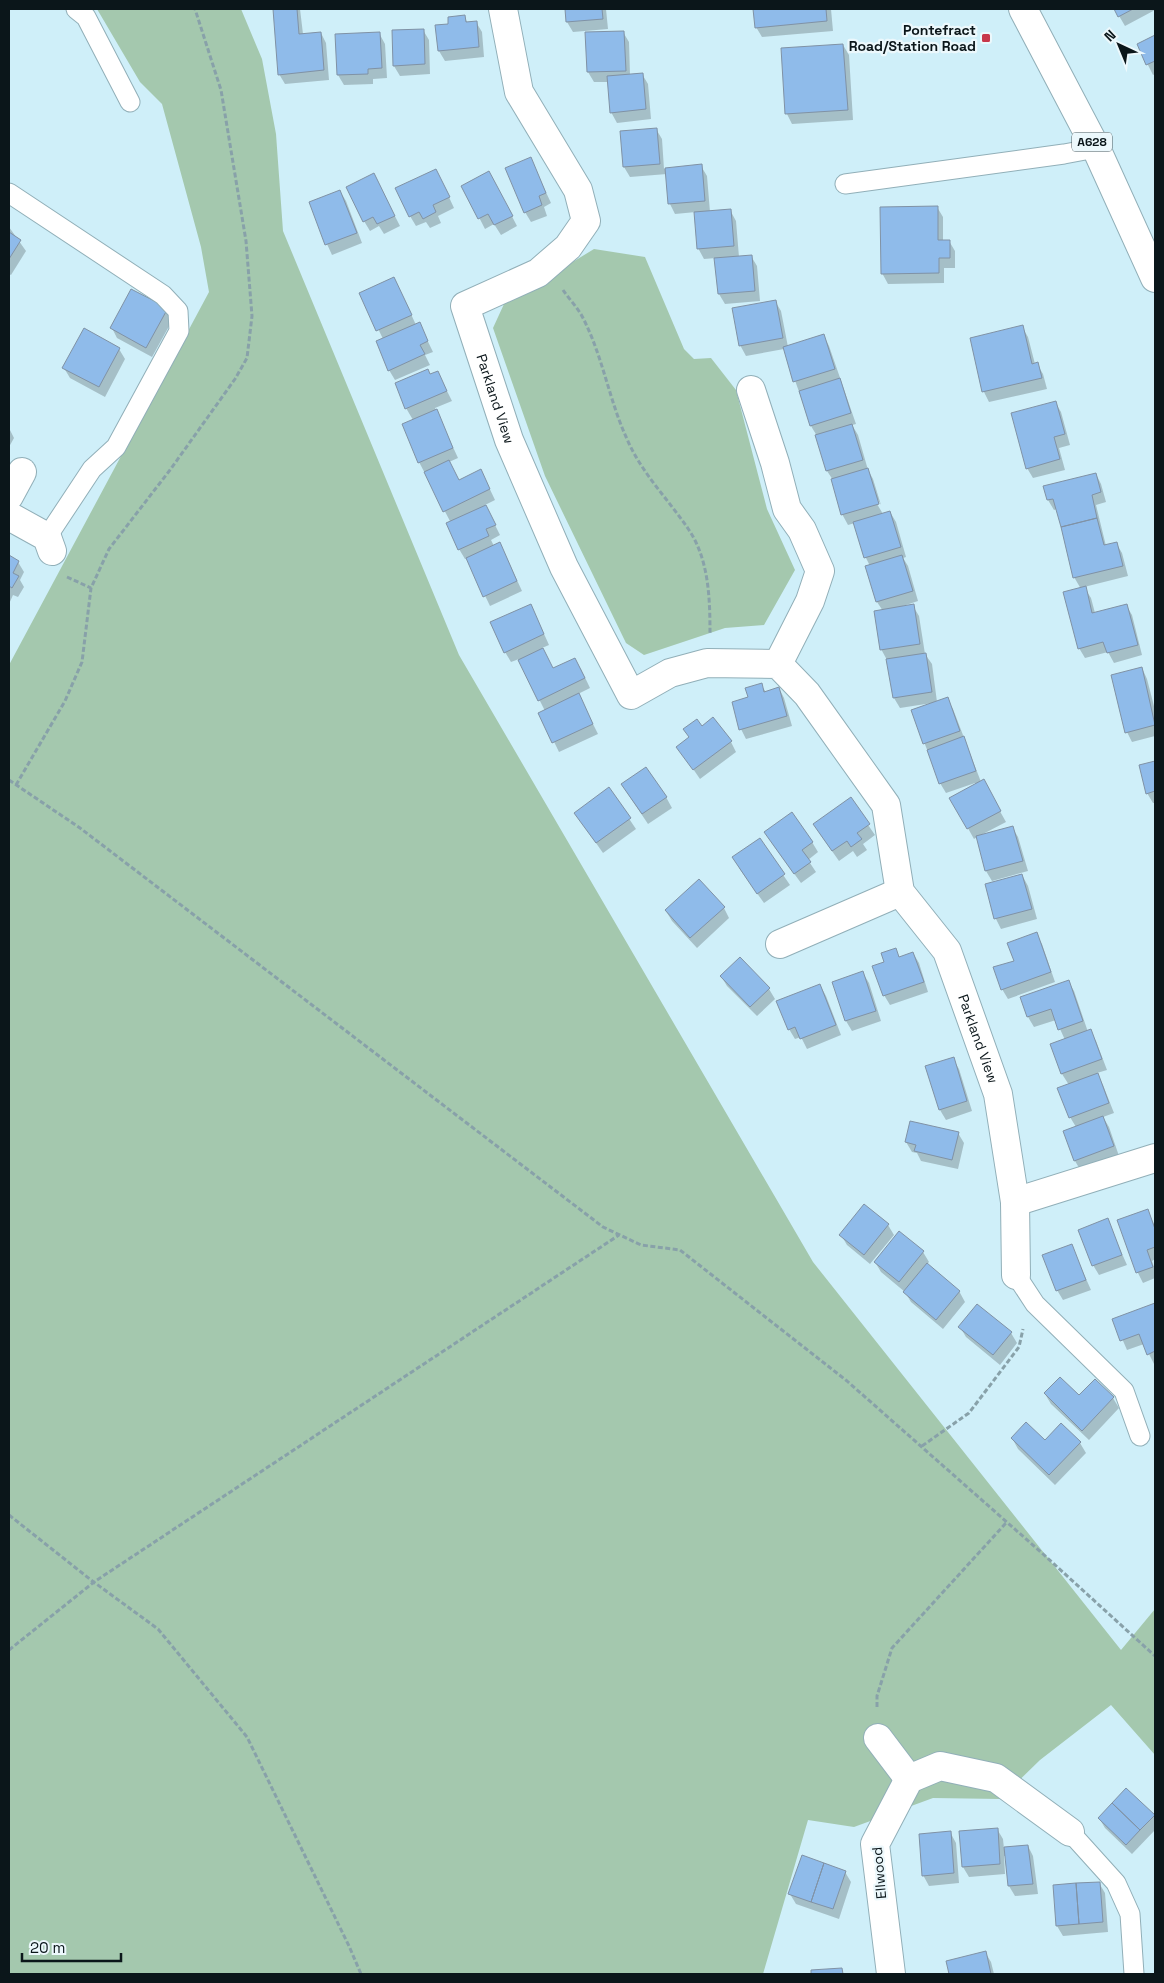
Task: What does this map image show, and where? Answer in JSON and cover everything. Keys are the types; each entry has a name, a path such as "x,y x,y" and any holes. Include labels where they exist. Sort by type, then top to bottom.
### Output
{"main road":[{"name":"Parkland View","path":"502,9 518,92 578,190 586,222 568,247 538,273 465,306 509,440 560,558 631,695 670,673 708,663 778,664 807,694 886,805 900,892 947,951 998,1094 1015,1202 1016,1275"},
{"name":"A628","path":"1023,9 1096,148 1155,278"},
{"path":"750,390 775,463 787,509 802,530 820,571 810,601 778,664"},
{"path":"9,496 22,472"},
{"path":"9,516 50,544"},
{"path":"780,944 900,892"},
{"path":"1015,1202 1155,1158"},
{"path":"878,1738 909,1779 940,1766 996,1778 1070,1832"},
{"name":"Ellwood","path":"890,1974 875,1844 909,1779"}],"lane":[{"path":"76,9 86,17 130,102"},
{"path":"845,184 1096,148"},
{"path":"9,193 163,295 178,311 179,331 116,447 92,469 50,544"},
{"path":"1016,1275 1035,1304 1124,1391 1140,1436"},
{"path":"1070,1832 1116,1883 1120,1891 1130,1914 1134,1974"}],"path":[{"path":"538,273 561,289 582,316 596,346 614,409 627,441 647,475 690,532 704,565 710,599 708,663"},
{"path":"9,780 80,828 603,1227 641,1245 680,1250 847,1381 1155,1656"},
{"path":"9,1650 94,1582 620,1235"},
{"path":"922,1446 968,1413 1019,1346 1023,1332 1022,1323"},
{"path":"9,1515 94,1582 158,1629 247,1737 350,1946 361,1974"},
{"path":"878,1738 877,1696 892,1648 1006,1523"}],"green space":[{"path":"97,9 241,9 262,59 276,134 283,231 459,655 813,1262 1121,1650 1155,1609 1155,1755 1111,1705 1040,1760 1000,1799 933,1798 854,1827 808,1820 763,1974 9,1974 9,665 209,292 201,247 162,104 140,82"},
{"path":"594,249 645,257 684,349 694,359 711,358 736,390 767,509 795,570 764,625 725,628 644,655 626,643 545,476 493,328 504,304"}],"building":[{"path":"273,9 297,9 299,34 321,32 324,70 278,75"},
{"path":"565,9 602,9 603,19 566,22"},
{"path":"753,9 826,9 827,21 755,28"},
{"path":"1114,9 1133,9 1118,17"},
{"path":"465,15 466,22 477,21 479,47 438,51 435,25 448,24 448,17"},
{"path":"424,29 425,64 393,66 392,30"},
{"path":"624,31 626,71 587,72 585,32"},
{"path":"380,32 382,68 368,69 368,74 337,75 335,34"},
{"path":"1155,35 1155,61 1146,65 1137,44"},
{"path":"843,44 848,110 785,114 781,48"},
{"path":"643,73 646,109 610,113 607,76"},
{"path":"657,128 660,164 623,167 620,131"},
{"path":"531,157 546,193 539,196 542,205 524,213 505,168"},
{"path":"702,164 705,201 668,204 665,168"},
{"path":"436,169 450,197 433,205 436,212 423,219 419,212 409,217 395,188"},
{"path":"489,171 513,216 494,225 488,214 478,219 461,186"},
{"path":"374,173 395,216 377,224 373,217 363,222 346,187"},
{"path":"340,190 357,233 325,245 309,202"},
{"path":"938,206 938,240 950,240 950,258 939,258 939,273 881,274 880,207"},
{"path":"731,209 734,246 697,249 694,212"},
{"path":"9,232 21,240 9,259"},
{"path":"752,255 755,291 718,294 714,258"},
{"path":"394,277 412,315 376,331 359,293"},
{"path":"131,289 168,308 146,348 110,328"},
{"path":"776,300 783,338 739,346 732,308"},
{"path":"420,322 428,341 420,345 425,354 388,371 376,341"},
{"path":"1023,325 1032,364 1038,362 1042,378 982,392 970,338"},
{"path":"84,328 120,348 99,387 62,368"},
{"path":"824,334 835,369 793,382 783,347"},
{"path":"428,369 430,374 438,371 447,391 405,409 395,383"},
{"path":"840,378 851,413 810,426 799,391"},
{"path":"1056,401 1065,434 1054,437 1060,459 1026,469 1011,413"},
{"path":"437,409 453,448 418,463 402,424"},
{"path":"852,424 863,460 826,471 815,435"},
{"path":"449,460 459,480 481,469 490,489 443,512 424,472"},
{"path":"868,468 879,504 841,515 831,479"},
{"path":"1096,473 1101,492 1092,495 1097,518 1061,527 1053,499 1047,500 1043,486"},
{"path":"486,505 496,525 486,529 489,536 458,550 446,523"},
{"path":"890,511 901,547 864,558 853,522"},
{"path":"1097,518 1104,545 1117,542 1123,566 1073,578 1061,527"},
{"path":"500,542 517,581 483,597 466,558"},
{"path":"9,555 19,561 13,573 19,576 12,588 9,586"},
{"path":"902,555 913,591 876,602 865,566"},
{"path":"1086,586 1092,613 1127,604 1138,645 1107,653 1103,642 1078,649 1063,592"},
{"path":"531,604 544,634 504,653 490,622"},
{"path":"914,604 920,644 880,650 874,611"},
{"path":"543,648 553,668 575,658 585,678 538,701 518,660"},
{"path":"926,653 932,692 893,698 886,659"},
{"path":"1142,667 1155,725 1125,733 1111,675"},
{"path":"762,683 764,692 779,687 787,716 739,730 732,702 748,697 745,688"},
{"path":"579,693 593,724 552,743 538,713"},
{"path":"948,697 960,731 923,744 911,710"},
{"path":"713,717 732,741 693,770 676,747 689,737 683,729 697,719 702,726"},
{"path":"964,736 976,771 939,784 927,750"},
{"path":"1155,761 1155,791 1146,794 1139,765"},
{"path":"646,767 667,797 642,814 621,784"},
{"path":"984,779 1001,811 967,829 949,798"},
{"path":"609,787 631,818 596,843 574,813"},
{"path":"851,797 870,824 857,833 862,839 851,847 847,841 832,851 813,824"},
{"path":"792,812 813,842 802,850 811,862 794,874 764,832"},
{"path":"1013,826 1023,861 985,871 976,836"},
{"path":"760,838 785,874 757,894 732,857"},
{"path":"1022,874 1032,909 994,919 985,884"},
{"path":"699,879 725,907 690,938 665,910"},
{"path":"1037,932 1051,972 1001,990 993,967 1014,961 1007,943"},
{"path":"896,948 899,957 913,952 924,982 883,996 872,966 884,962 881,953"},
{"path":"740,957 770,988 750,1007 720,976"},
{"path":"863,971 876,1011 845,1021 832,982"},
{"path":"1069,980 1083,1021 1058,1030 1051,1009 1027,1017 1020,997"},
{"path":"820,984 836,1025 800,1039 795,1027 788,1030 776,1001"},
{"path":"1091,1029 1102,1059 1061,1074 1050,1044"},
{"path":"954,1057 967,1101 939,1110 925,1066"},
{"path":"1098,1073 1109,1103 1069,1118 1057,1088"},
{"path":"1103,1116 1114,1146 1074,1161 1063,1131"},
{"path":"910,1121 959,1132 952,1160 914,1151 916,1145 905,1142"},
{"path":"864,1204 889,1224 864,1255 839,1235"},
{"path":"1148,1209 1155,1229 1155,1247 1147,1250 1153,1267 1136,1273 1117,1220"},
{"path":"1108,1218 1122,1255 1092,1266 1078,1230"},
{"path":"899,1231 924,1251 899,1282 874,1262"},
{"path":"1072,1244 1086,1280 1056,1291 1042,1255"},
{"path":"927,1263 960,1291 936,1320 903,1292"},
{"path":"1155,1303 1155,1351 1147,1355 1139,1334 1120,1341 1112,1319"},
{"path":"977,1304 1012,1332 993,1355 958,1327"},
{"path":"1060,1377 1079,1395 1095,1379 1114,1397 1082,1431 1044,1393"},
{"path":"1026,1422 1045,1440 1061,1423 1081,1442 1049,1475 1011,1438"},
{"path":"1126,1788 1155,1815 1140,1830 1112,1803"},
{"path":"1112,1803 1140,1830 1126,1845 1098,1818"},
{"path":"998,1828 1000,1864 962,1867 959,1831"},
{"path":"951,1831 954,1873 922,1876 919,1834"},
{"path":"1028,1845 1033,1884 1008,1886 1004,1847"},
{"path":"802,1855 824,1863 811,1902 788,1894"},
{"path":"824,1863 846,1871 833,1909 811,1902"},
{"path":"1100,1882 1103,1922 1079,1924 1076,1883"},
{"path":"1076,1883 1079,1924 1056,1926 1053,1885"},
{"path":"986,1951 991,1974 949,1974 946,1961"},
{"path":"842,1968 843,1974 811,1974 811,1970"}],"place":[{"name":"Pontefract Road/Station Road","path":"986,38"}]}
